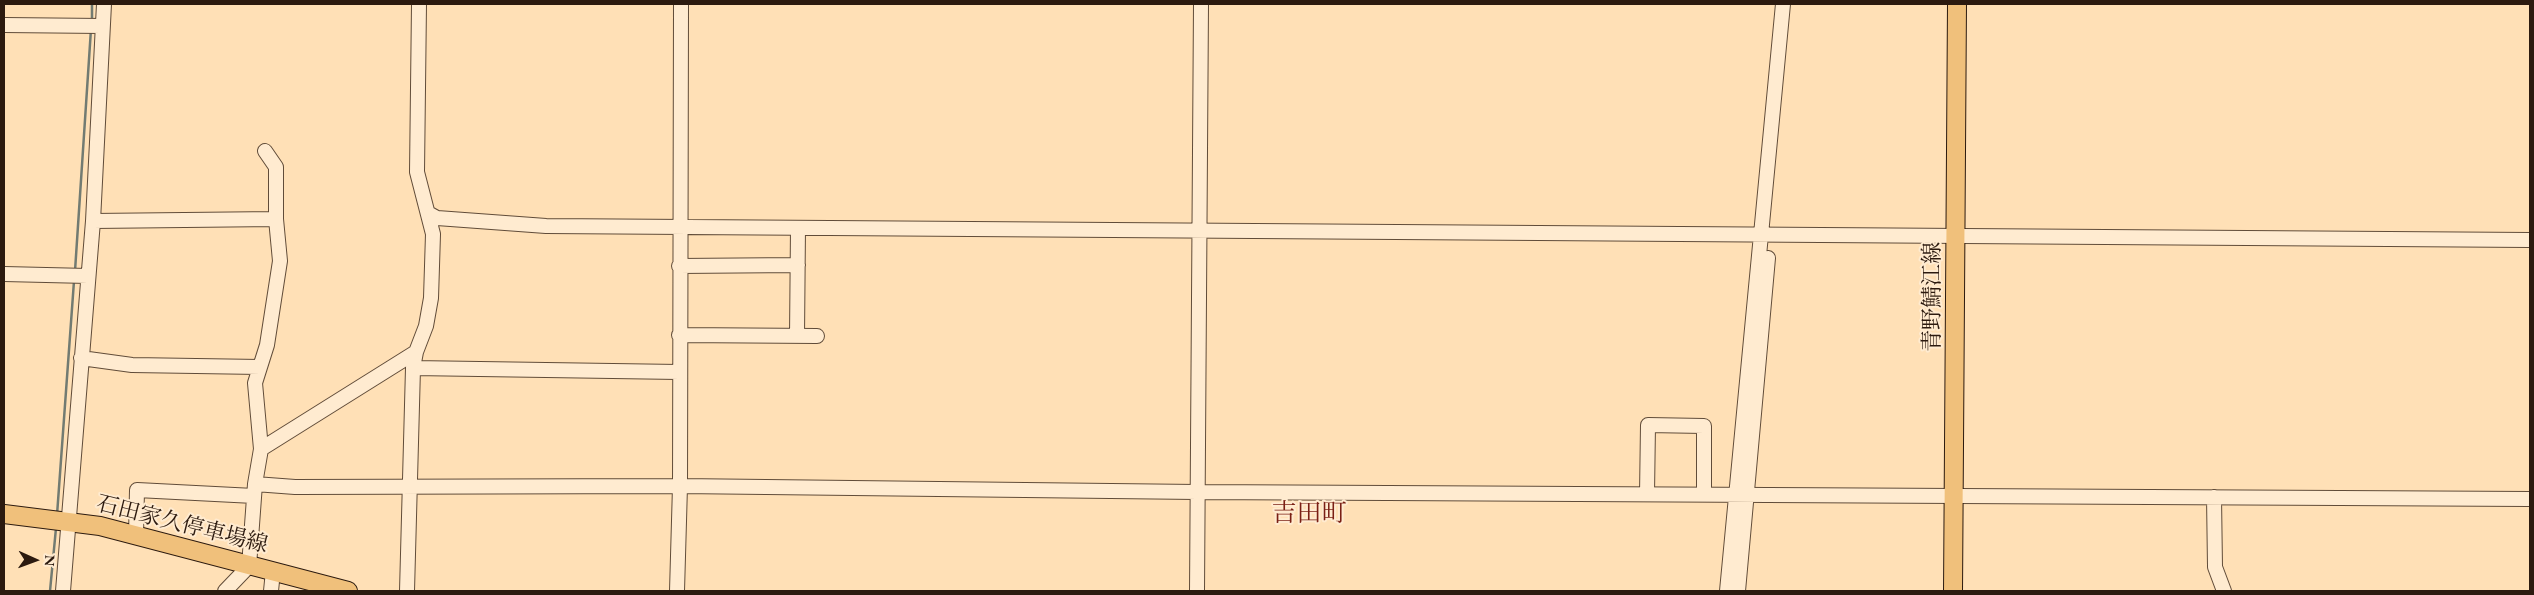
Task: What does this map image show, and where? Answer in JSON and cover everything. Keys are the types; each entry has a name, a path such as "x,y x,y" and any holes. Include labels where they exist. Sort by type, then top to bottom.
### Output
{"main road":[{"name":"青野鯖江線","path":"1953,591 1957,4"},
{"name":"石田家久停車場線","path":"4,514 43,517 100,526 348,591"}],"street":[{"path":"63,591 66,521 81,358 78,275 93,221 96,26 104,4"},
{"path":"407,591 413,368 416,352 426,326 431,298 433,234 417,172 419,4"},
{"path":"677,591 680,486 681,4"},
{"path":"1197,591 1201,4"},
{"path":"1738,591 1742,494 1765,234 1782,4"},
{"path":"1765,234 1792,4"},
{"path":"4,26 96,26"},
{"path":"225,591 249,566 255,490 262,449 255,383 267,345 280,261 276,220 276,167 265,151"},
{"path":"428,212 437,218 546,226 680,228 2530,240"},
{"path":"93,221 276,220"},
{"path":"797,336 798,228"},
{"path":"680,266 798,265"},
{"path":"4,274 78,275"},
{"path":"679,335 817,336"},
{"path":"262,449 416,352"},
{"path":"81,358 132,364 260,367"},
{"path":"413,368 679,372"},
{"path":"1647,494 1648,425 1704,426 1704,494"},
{"path":"136,536 138,490 255,490 295,487 680,486 1197,492 2530,499"},
{"path":"1727,591 1742,494"},
{"path":"2214,497 2215,567 2224,591"},
{"path":"271,591 273,571"}],"waterway":[{"path":"92,4 92,21"},
{"path":"75,271 91,29"},
{"path":"57,515 74,281"},
{"path":"50,591 56,528"}],"district":[{"name":"吉田町","path":"1309,514"}]}
